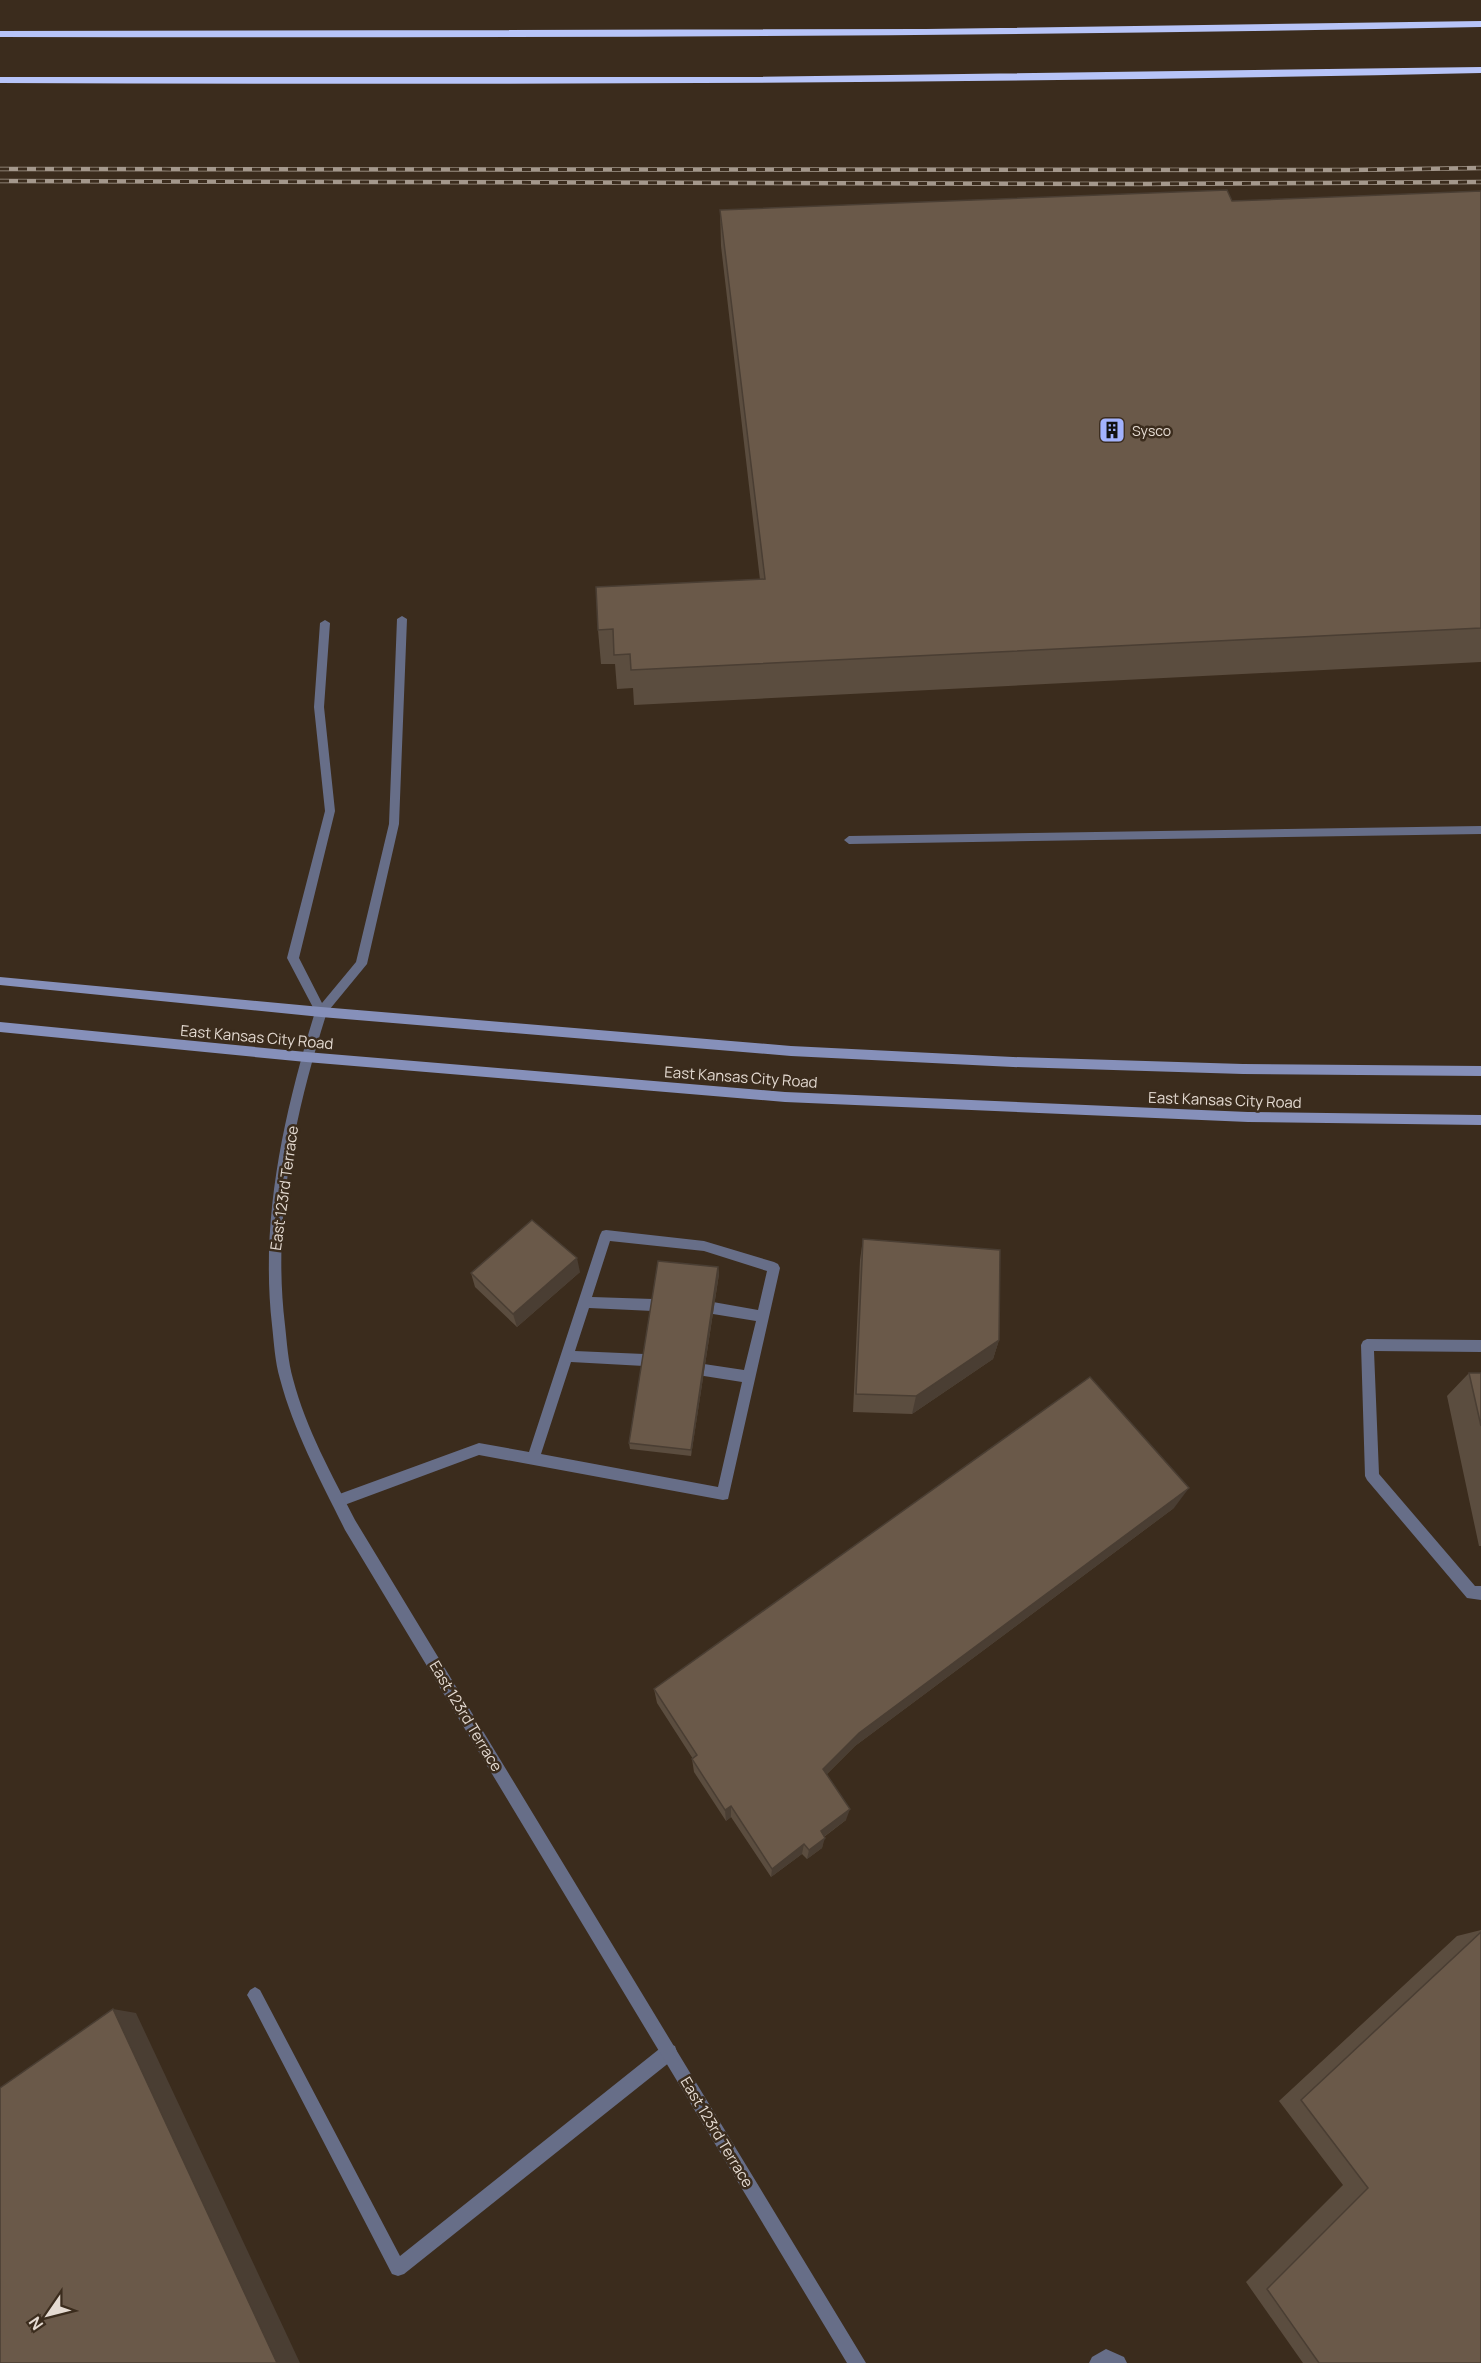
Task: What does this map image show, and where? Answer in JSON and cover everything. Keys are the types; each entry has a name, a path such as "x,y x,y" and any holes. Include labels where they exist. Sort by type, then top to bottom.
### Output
{"highway":[{"path":"0,34 875,34 1144,32 1481,24"},
{"path":"0,80 473,82 897,80 1481,70"}],"main road":[{"name":"East Kansas City Road","path":"0,981 321,1012 791,1051 1208,1068 1481,1071"},
{"name":"East Kansas City Road","path":"0,1027 306,1057 785,1097 1248,1117 1481,1120"}],"street":[{"path":"325,623 318,707 330,811 293,958 321,1012 361,964 394,824 402,619"},
{"path":"849,840 1481,830"},
{"name":"East 123rd Terrace","path":"321,1012 306,1057 281,1182 274,1241 275,1312 287,1382 311,1447 356,1535 857,2363"},
{"path":"339,1501 479,1449 533,1459 723,1494 774,1268 704,1246 606,1235 533,1459"},
{"path":"584,1302 653,1305"},
{"path":"713,1308 763,1316"},
{"path":"1481,1346 1367,1345 1371,1476 1472,1593 1481,1593"},
{"path":"567,1356 644,1360"},
{"path":"704,1370 749,1377"},
{"path":"255,1995 398,2268 669,2052"},
{"path":"1098,2363 1106,2358 1118,2363"}],"building":[{"name":"Sysco","path":"1227,190 1232,201 1481,191 1481,628 631,670 630,654 614,655 613,629 598,630 596,587 765,579 720,210"},
{"path":"532,1220 577,1258 513,1314 471,1273"},
{"path":"863,1239 1000,1250 999,1340 916,1396 856,1394"},
{"path":"658,1261 718,1267 691,1450 629,1443"},
{"path":"1469,1373 1481,1373 1481,1426"},
{"path":"1090,1377 1189,1488 859,1733 823,1769 850,1809 821,1831 825,1838 809,1850 804,1844 772,1869 731,1806 725,1810 692,1759 697,1755 654,1689"},
{"path":"1481,1932 1481,2363 1319,2363 1267,2289 1368,2188 1301,2100"},
{"path":"113,2009 277,2363 0,2363 0,2088"}],"railway":[{"path":"0,169 1350,170 1481,168"},
{"path":"0,181 1139,184 1481,182"}],"place":[{"name":"Sysco","path":"1112,430"}]}
